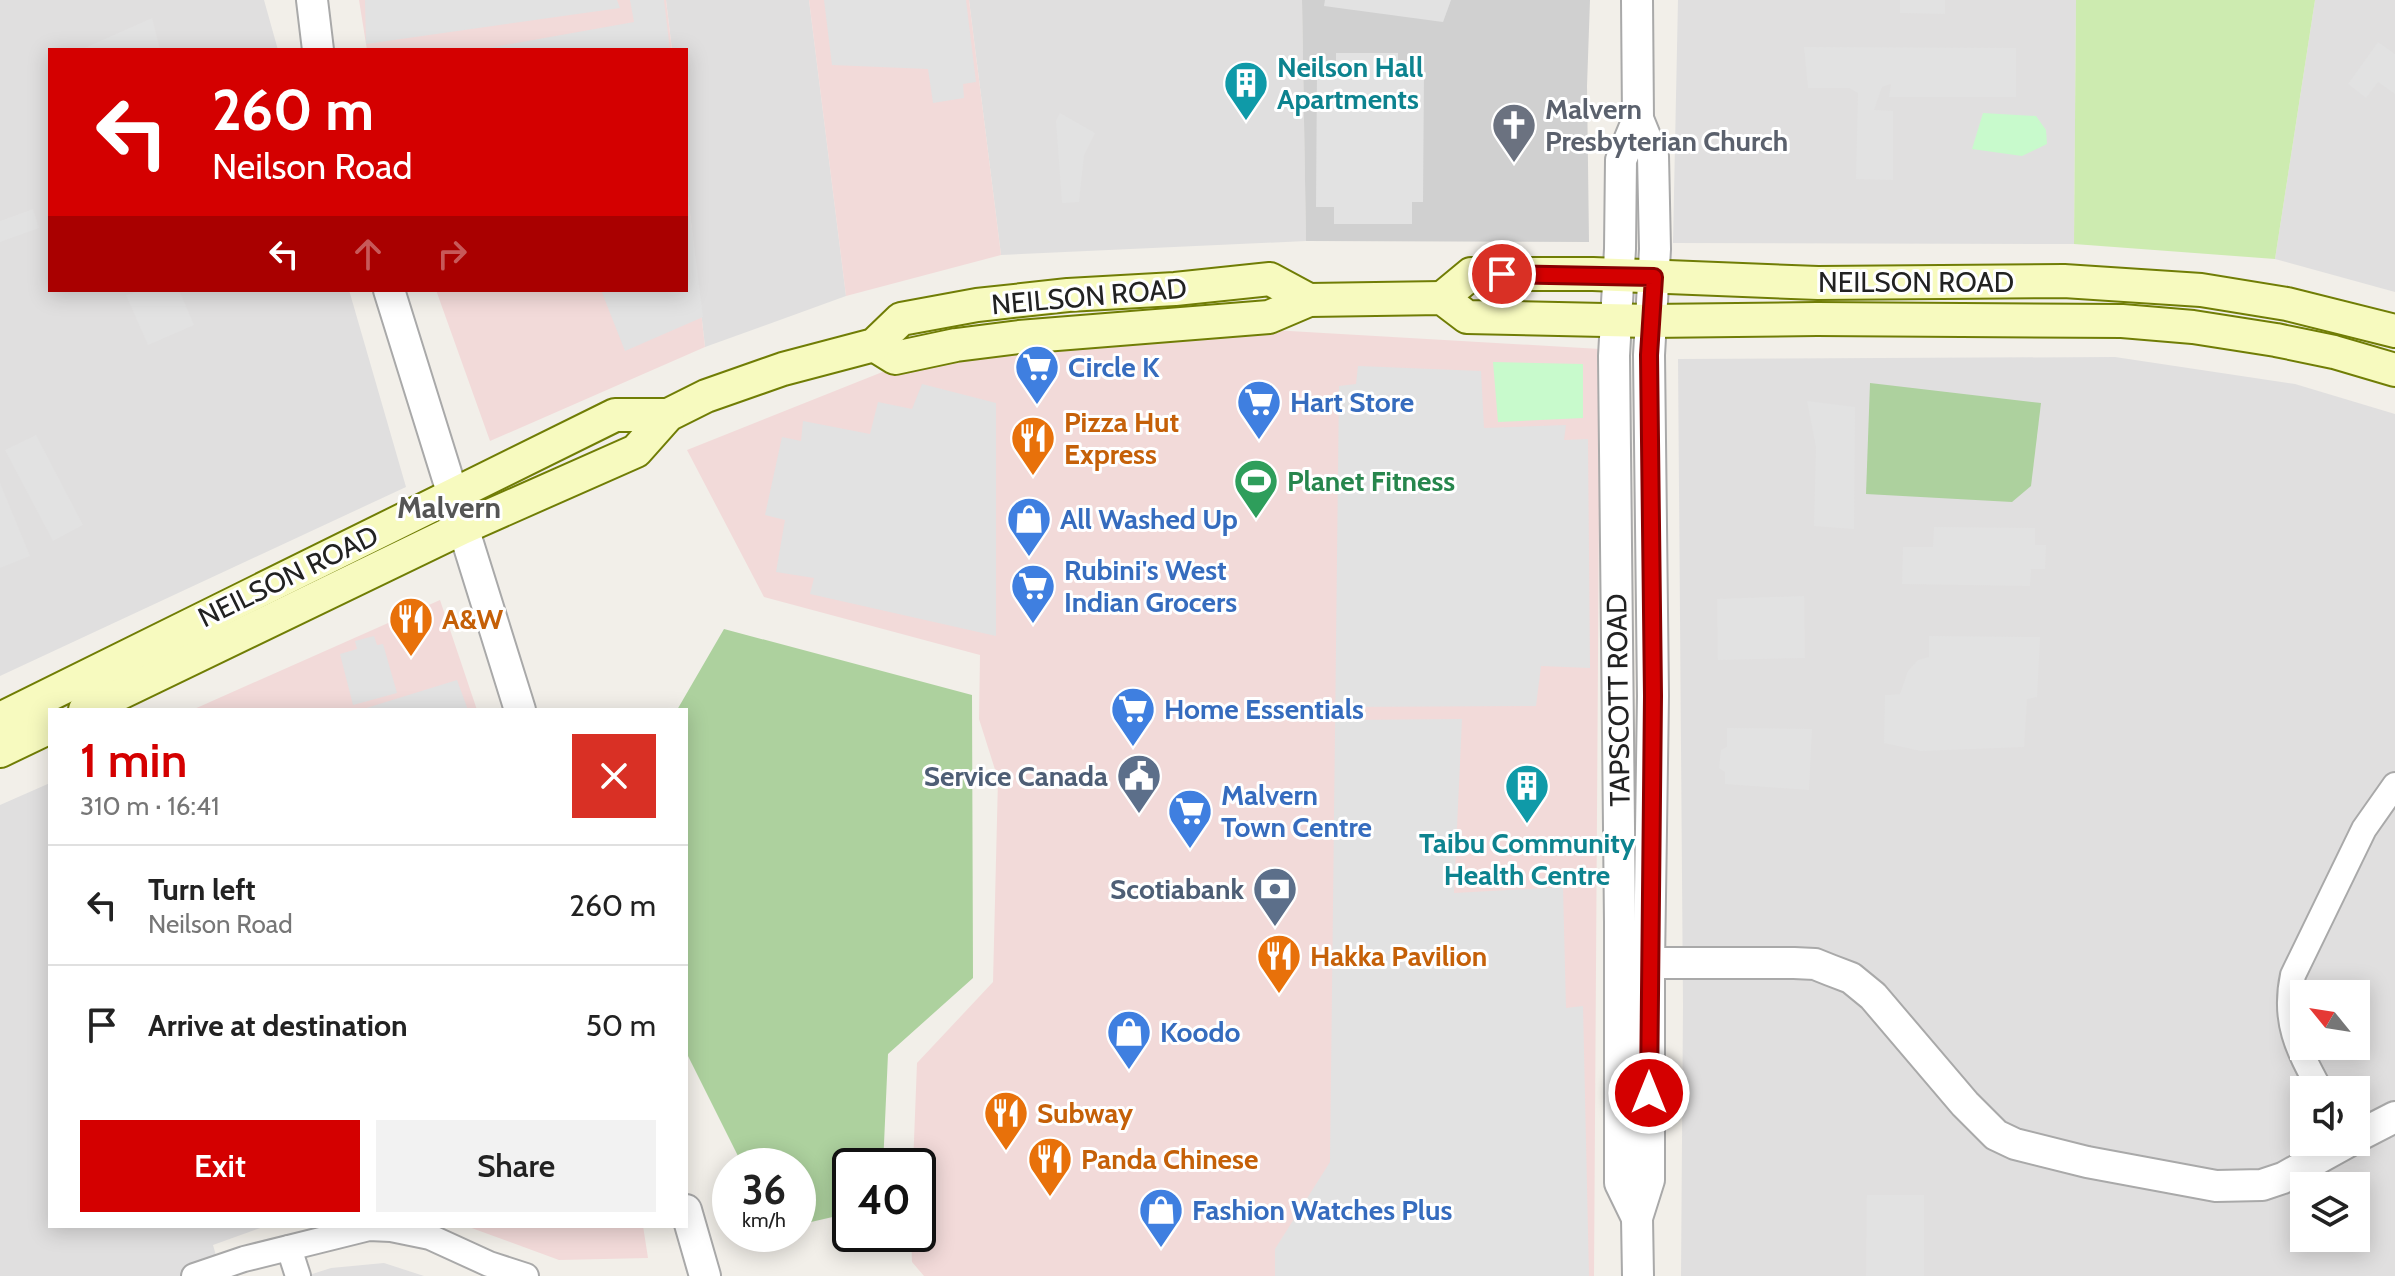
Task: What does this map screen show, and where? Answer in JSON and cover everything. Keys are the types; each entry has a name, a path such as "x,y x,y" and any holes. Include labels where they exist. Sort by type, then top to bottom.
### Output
{"main road":[{"name":"NEILSON ROAD","path":"1442,298 1471,274 1818,283 2064,281 2201,290 2287,304 2395,331"},
{"name":"NEILSON ROAD","path":"89,708 462,528 636,451 668,415 706,396 783,369 874,345 901,319 977,305 1270,279 1309,300"},
{"path":"1817,319 1818,283"},
{"path":"1085,294 1088,330"},
{"name":"NEILSON ROAD","path":"874,345 895,358 956,345 1088,330 1269,317 1309,300 1442,298 1467,317 1650,321 2061,319 2193,327 2334,352 2395,370"},
{"name":"NEILSON ROAD","path":"0,719 615,415 668,415"},
{"path":"0,751 48,728"}],"street":[{"path":"312,0 318,48"},
{"path":"1637,0 1638,119"},
{"name":"TAPSCOTT ROAD","path":"1638,119 1621,160 1616,320 1635,963 1649,1180 1637,1218 1638,1276"},
{"name":"TAPSCOTT ROAD","path":"1635,963 1653,696 1650,321 1654,277 1653,156 1638,119"},
{"path":"390,292 519,708"},
{"path":"2313,1076 2289,1020 2289,992 2293,975 2364,829 2395,785"},
{"path":"1635,963 1815,964 1851,978 1873,996 1942,1080 1996,1135 2045,1153 2216,1186 2262,1185 2283,1178 2323,1156"},
{"path":"2370,1130 2395,1117"},
{"path":"688,1221 698,1275"},
{"path":"194,1276 369,1228 430,1237 489,1264 526,1276"},
{"path":"289,1248 298,1276"}],"shaded area":[{"path":"0,0 264,0 277,48 48,48 48,292 350,292 406,487 0,676"},
{"path":"359,0 666,0 672,48 367,48"},
{"path":"365,0 617,0 620,8 366,44"},
{"path":"630,0 664,0 670,48 488,48 634,22"},
{"path":"666,0 809,0 846,296 705,347 688,196 688,48 672,48"},
{"path":"809,0 969,0 1001,255 846,296"},
{"path":"824,0 966,0 976,82 963,84 964,98 933,103 928,69 832,65"},
{"path":"969,0 1302,0 1306,241 1001,255"},
{"path":"1302,0 1590,0 1587,86 1589,242 1306,241"},
{"path":"1325,0 1451,0 1443,22 1324,6"},
{"path":"1678,0 2076,0 2074,244 1673,243"},
{"path":"1900,0 1945,0 1945,14 1900,13"},
{"path":"2315,0 2395,0 2395,292 2275,259"},
{"path":"152,18 160,48 84,48"},
{"path":"2378,42 2395,54 2395,94 2378,82 2366,98 2348,84"},
{"path":"1804,47 2016,48 2016,97 1889,97 1891,84 1882,87 1874,110 1893,111 1893,180 1856,179 1858,93 1849,88 1808,88"},
{"path":"1336,53 1398,53 1398,70 1424,71 1423,202 1412,202 1412,224 1334,224 1334,207 1316,207 1317,70 1336,70"},
{"path":"1060,113 1095,133 1084,155 1079,202 1062,203 1056,121"},
{"path":"688,196 705,347 490,441 437,292 688,292"},
{"path":"688,196 703,317 625,351 602,292 688,292"},
{"path":"33,209 39,228 0,242 0,221"},
{"path":"180,292 194,325 148,345 126,295"},
{"path":"1272,330 1600,349 1594,1276 924,1276 912,1262 912,1252 936,1252 936,1148 914,1148 917,1063 993,982 998,779 979,719 980,655 764,597 687,450 905,363"},
{"path":"2115,357 2295,384 2395,414 2395,1276 1681,1276 1683,1005 1678,359"},
{"path":"1358,366 1481,371 1484,428 1566,425 1564,440 1588,439 1590,668 1541,666 1536,706 1343,707 1342,720 1462,719 1454,893 1563,887 1566,1008 1583,1006 1589,1276 1275,1276 1275,1249 1330,1162 1339,386 1356,384"},
{"path":"922,384 996,403 996,636 810,594 814,578 776,572 785,520 765,515 782,437 801,441 803,421 870,434 878,402 912,409"},
{"path":"1807,401 1855,407 1854,529 1814,526 1816,447"},
{"path":"36,435 83,525 53,541 5,450"},
{"path":"0,483 30,556 0,568"},
{"path":"1934,527 2035,528 2035,545 2046,545 2045,569 2031,569 2030,586 1902,584 1903,547 1933,547"},
{"path":"1804,596 1805,658 1718,660 1717,599"},
{"path":"440,600 476,708 197,708"},
{"path":"374,636 377,645 383,644 397,693 353,705 340,654 357,649 355,641"},
{"path":"1929,636 2040,637 2037,697 2027,699 2024,747 1921,751 1884,743 1885,695 1900,694 1908,671 1918,660 1929,657"},
{"path":"457,680 467,708 366,708"},
{"path":"1727,728 1812,729 1809,790 1725,784 1725,772 1719,768 1721,750 1727,747"},
{"path":"48,784 48,1228 260,1228 213,1245 222,1276 0,1276 0,805"},
{"path":"1867,1195 1924,1195 1924,1276 1866,1276"},
{"path":"471,1228 643,1228 648,1258 559,1260"},
{"path":"384,1263 424,1276 306,1276 331,1268"}],"green space":[{"path":"2076,0 2315,0 2275,259 2074,244"},
{"path":"1983,113 2036,116 2046,130 2047,144 2022,156 1972,149"},
{"path":"1493,362 1583,364 1583,418 1498,422"},
{"path":"1870,383 2041,403 2031,486 2012,502 1866,494"},
{"path":"724,629 972,695 973,978 888,1054 884,1148 832,1148 832,1217 816,1221 816,1148 734,1148 688,1056 688,708 678,708"}],"place":[{"name":"Neilson Hall Apartments","path":"1246,122"},
{"name":"Malvern Presbyterian Church","path":"1514,164"},
{"name":"Circle K","path":"1037,406"},
{"name":"Hart Store","path":"1259,441"},
{"name":"Pizza Hut Express","path":"1033,477"},
{"name":"Planet Fitness","path":"1256,520"},
{"name":"All Washed Up","path":"1029,558"},
{"name":"Rubini's West Indian Grocers","path":"1033,625"},
{"name":"A&W","path":"411,658"},
{"name":"Home Essentials","path":"1133,748"},
{"name":"Service Canada","path":"1139,815"},
{"name":"Taibu Community Health Centre","path":"1527,825"},
{"name":"Malvern Town Centre","path":"1190,850"},
{"name":"Scotiabank","path":"1275,928"},
{"name":"Hakka Pavilion","path":"1279,995"},
{"name":"Koodo","path":"1129,1071"},
{"name":"Subway","path":"1006,1152"},
{"name":"Panda Chinese","path":"1050,1198"},
{"name":"Fashion Watches Plus","path":"1161,1249"}],"district":[{"name":"Malvern","path":"449,508"}],"route":[{"path":"1502,274 1654,277 1649,355 1653,696 1649,1093"}]}
